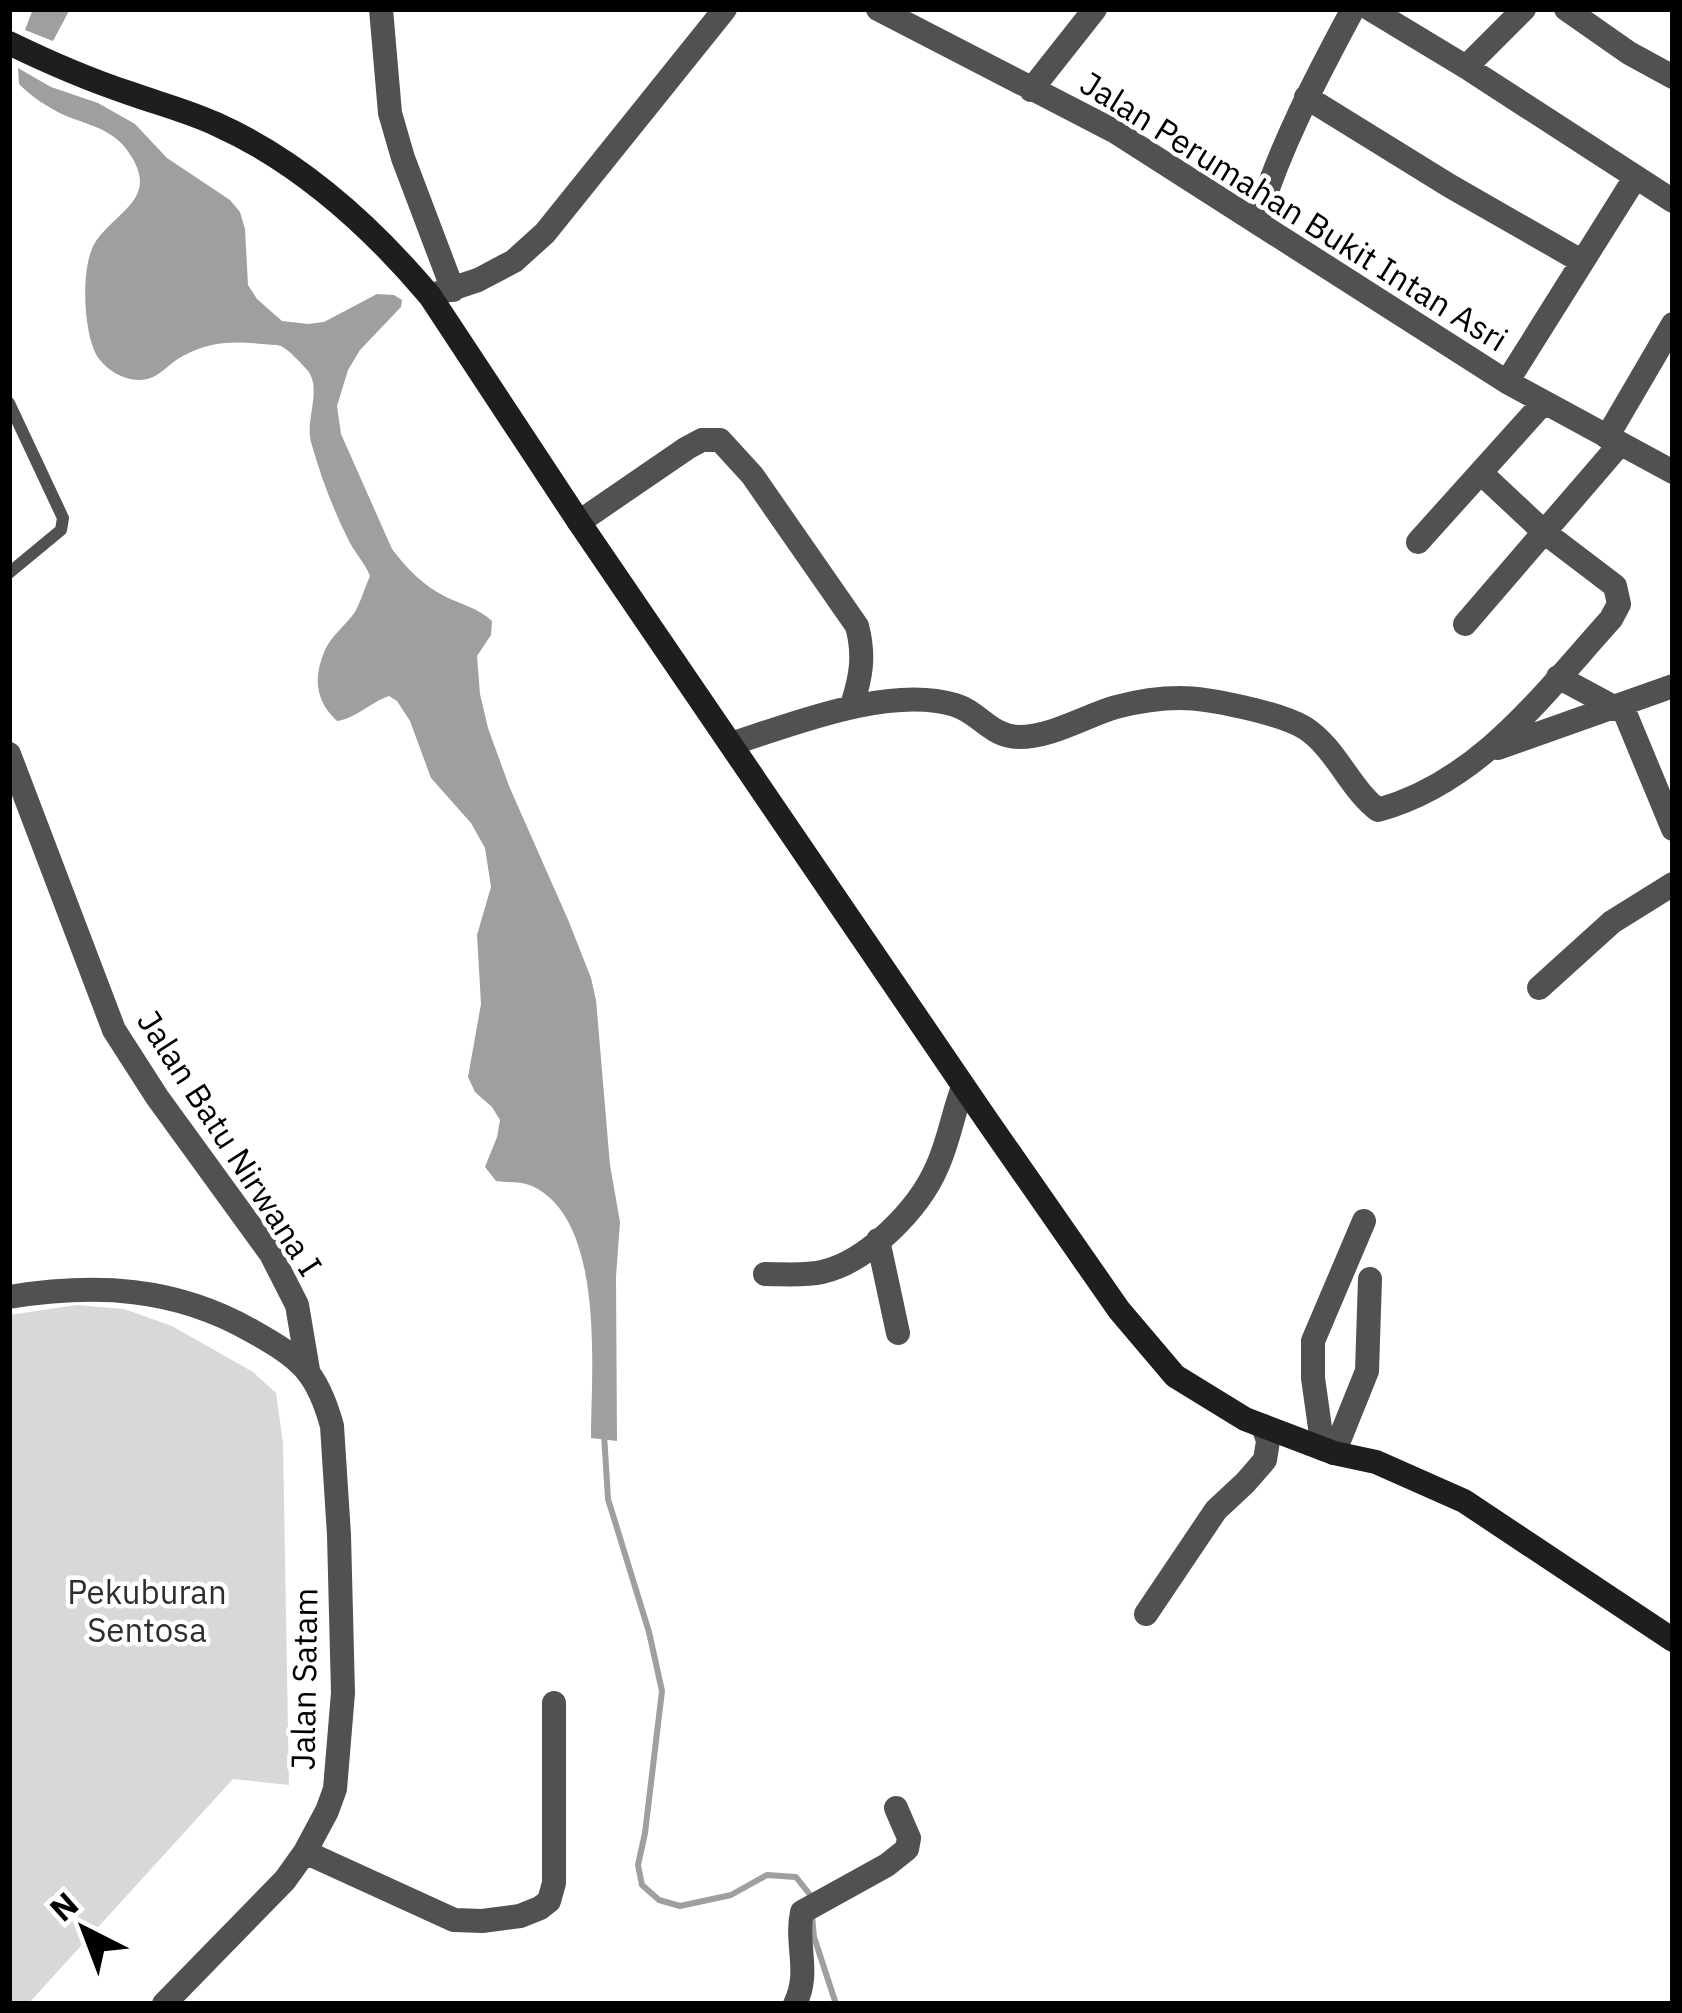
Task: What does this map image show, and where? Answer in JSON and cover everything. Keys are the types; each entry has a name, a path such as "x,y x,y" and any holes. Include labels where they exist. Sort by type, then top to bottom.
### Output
{"street":[{"path":"381,9 390,113 442,293 579,523 1119,1310 1175,1376 1245,1419 1328,1451 1376,1462 1464,1501 1673,1640"},
{"path":"442,293 514,261 545,233 725,9"},
{"name":"Jalan Perumahan Bukit Intan Asri","path":"878,9 1114,131 1507,382 1673,472"},
{"path":"1031,90 1095,9"},
{"path":"1257,221 1306,97 1353,9"},
{"path":"1370,9 1673,201"},
{"path":"1466,67 1525,9"},
{"path":"1565,9 1629,53 1673,76"},
{"path":"9,43 52,64 214,123 257,145 332,196 442,293"},
{"path":"1306,97 1581,261"},
{"path":"1507,382 1635,178"},
{"path":"1465,624 1614,440 1673,324"},
{"path":"1418,542 1544,401"},
{"path":"579,523 686,448 702,440 720,440 752,475 857,626 862,670 852,706"},
{"path":"731,745 852,706 928,700 959,706 994,732 1019,737 1118,707 1180,698 1278,716 1308,730 1367,802 1378,810 1401,804 1444,784 1507,735 1611,619 1619,604 1615,586 1544,532 1481,473"},
{"path":"1558,677 1622,710 1629,719 1673,829"},
{"path":"1484,753 1673,686"},
{"name":"Jalan Batu Nirwana I","path":"9,754 114,1030 271,1254 297,1305 308,1370"},
{"path":"1539,988 1612,922 1673,884"},
{"path":"765,1274 823,1271 878,1240 921,1199 937,1170 963,1087"},
{"path":"1328,1451 1313,1378 1313,1341 1364,1221"},
{"path":"878,1240 898,1333"},
{"path":"1328,1451 1367,1371 1370,1279"},
{"path":"9,1297 109,1289 173,1298 245,1327 293,1355 308,1370"},
{"name":"Jalan Satam","path":"164,2004 285,1880 305,1852 335,1790 343,1693 334,1442 328,1410 308,1370"},
{"path":"1146,1614 1216,1510 1265,1460 1268,1441 1263,1426"},
{"path":"305,1852 454,1920 507,1918 540,1908 549,1900 554,1883 554,1703"},
{"path":"795,2004 803,1984 802,1912 875,1873 907,1849 907,1832 896,1808"}],"lane":[{"path":"9,403 63,518 61,530 9,573"}],"green space":[{"name":"Pekuburan Sentosa","path":"77,1305 124,1309 172,1326 253,1372 276,1393 283,1443 289,1785 233,1779 28,2004 9,2004 9,1315"}],"shaded area":[{"path":"33,9 70,9 53,41 25,30"},
{"path":"18,68 135,124 167,158 230,200 245,229 248,285 282,321 324,322 377,294 402,300 348,370 337,406 341,434 392,549 430,588 492,621 491,635 477,656 488,728 591,978 620,1222 617,1441 591,1438 589,1300 572,1230 556,1204 532,1186 496,1181 485,1167 500,1120 468,1077 481,1004 477,935 491,887 485,848 471,823 431,778 410,721 397,701 389,696 337,721 320,697 318,679 325,650 355,612 370,576 349,542 315,454 310,433 312,379 291,354 274,345 203,347 157,375 137,380 102,362 92,345 86,315 87,265 96,241 133,201 140,179 127,150 114,137 29,93 19,84"}],"waterway":[{"path":"604,1434 608,1499 662,1691 638,1865 642,1885 659,1900 680,1906 731,1895 767,1875 796,1877 811,1896"},
{"path":"812,1915 814,1937 836,2004"}]}
